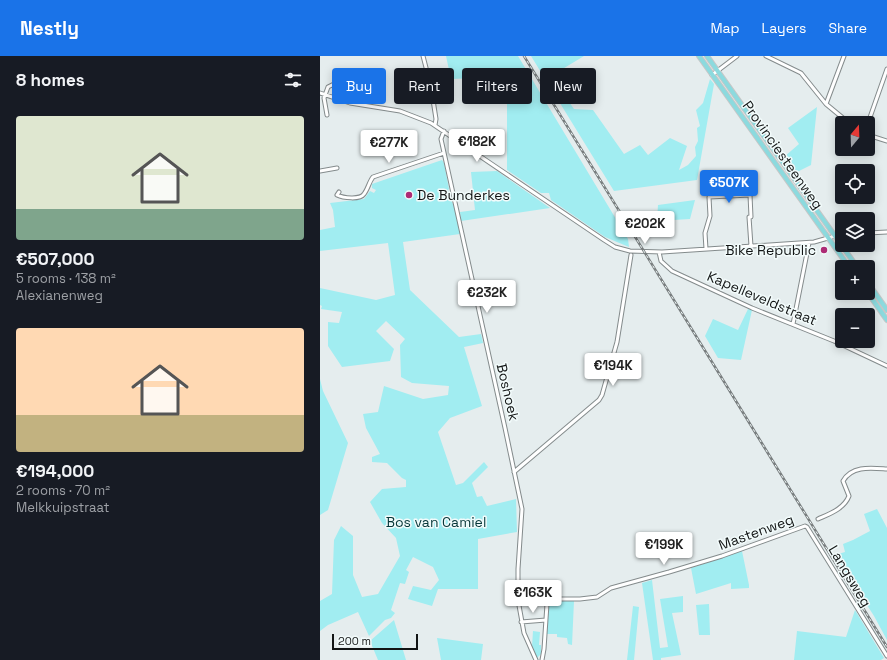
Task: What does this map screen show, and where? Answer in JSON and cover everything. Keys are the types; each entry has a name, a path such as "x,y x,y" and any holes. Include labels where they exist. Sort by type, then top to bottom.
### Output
{"main road":[{"name":"Provinciesteenweg","path":"699,56 844,260"},
{"name":"Provinciesteenweg","path":"707,56 835,236"},
{"path":"875,293 887,310"},
{"path":"873,300 887,320"}],"street":[{"path":"423,56 432,87 436,119 435,124"},
{"path":"712,75 736,56"},
{"path":"766,56 801,73 826,104 841,116"},
{"path":"826,104 844,56"},
{"path":"870,116 887,69"},
{"path":"326,115 324,98 328,87 332,85"},
{"path":"320,93 350,103 404,112 435,124 609,244 630,251 659,252 809,243 835,236"},
{"name":"Boshoek","path":"444,131 441,137 444,153 522,510 518,600 521,622 529,647 536,660"},
{"path":"875,137 887,141"},
{"path":"337,195 346,198 362,196 373,177 444,153"},
{"path":"320,171 337,168"},
{"path":"706,249 705,232 710,216 709,197 722,196 750,195 750,246"},
{"path":"875,233 887,232"},
{"path":"794,324 809,243"},
{"name":"Kapelleveldstraat","path":"659,252 661,261 672,271 752,308 834,341 887,366"},
{"path":"514,472 599,400 617,342 631,255"},
{"path":"818,520 838,510 848,500 848,495 843,481 848,474 866,468 887,469"},
{"name":"Mastenweg","path":"546,620 547,604 550,599 580,599 597,597 611,588 722,556 807,526"},
{"name":"Langsweg","path":"807,526 887,656"},
{"path":"521,622 546,620 542,660"}],"green space":[{"path":"446,56 518,56 525,68 462,68 462,79 454,79 454,68 449,68"},
{"path":"531,56 584,56 564,68 540,68 540,71"},
{"path":"532,79 540,93 540,104 547,104 628,239 629,247 605,237 551,200 549,193 541,193 507,170 507,104 532,104"},
{"path":"710,79 714,84 697,180 614,191 561,104 571,104 574,109 593,110 624,154 640,145 648,155 670,138 687,146 679,170 688,165 696,156 695,147 698,141 697,128 700,126 696,110 703,103"},
{"path":"817,107 811,165 795,173 784,157 799,144 788,128"},
{"name":"Bos van Camiel","path":"442,160 444,163 448,190 455,210 460,234 403,242 410,290 459,337 481,334 483,343 464,347 482,406 450,418 438,432 456,485 463,483 484,462 488,467 472,483 477,497 482,496 487,506 516,499 517,532 478,539 478,589 438,589 432,606 408,599 413,586 431,590 439,580 433,567 413,557 406,570 409,572 405,584 400,583 391,610 395,613 391,618 385,620 369,636 358,612 328,625 320,631 320,601 332,594 334,540 341,526 353,536 353,575 362,597 378,594 400,556 396,538 382,523 370,502 382,489 406,487 406,480 387,463 372,462 372,457 380,454 366,428 363,414 378,412 384,386 423,399 448,395 449,386 412,383 401,377 400,345 405,339 386,321 376,331 394,349 390,361 342,367 328,346 328,322 339,323 342,312 321,309 320,288 376,300 395,295 388,243 320,251 320,230 335,227 333,210 330,203 364,199 370,191 374,193 376,190 372,188 372,184"},
{"path":"497,171 550,208 461,221 460,212 475,210 471,172"},
{"path":"695,200 690,219 657,221 658,205"},
{"path":"748,309 752,310 741,360 718,358 705,336 713,319 738,330"},
{"path":"320,379 323,391 348,443 328,510 320,515"},
{"path":"877,509 887,528 887,640 874,616 835,555 845,552 843,544 870,531 864,514"},
{"path":"742,551 749,588 731,589 731,583 696,594 691,568"},
{"path":"652,580 660,648 668,647 660,599 683,596 683,612 672,613 681,655 661,658 661,660 653,660 642,583"},
{"path":"550,601 574,601 572,645 568,644 567,638 557,637 557,634 546,634 548,606"},
{"path":"709,604 710,635 699,635 696,605"},
{"path":"633,606 639,607 634,660 627,660"},
{"path":"855,610 884,658 881,660 794,660 797,631 846,637"},
{"path":"394,620 406,660 378,660 370,641"},
{"path":"533,631 540,632 539,645 541,645 541,654 537,658 532,647"},
{"path":"437,638 483,644 481,660 441,660"}],"railway":[{"path":"524,56 887,647"}],"place":[{"name":"De Bunderkes","path":"409,195"},
{"name":"Bike Republic","path":"824,250"}]}
